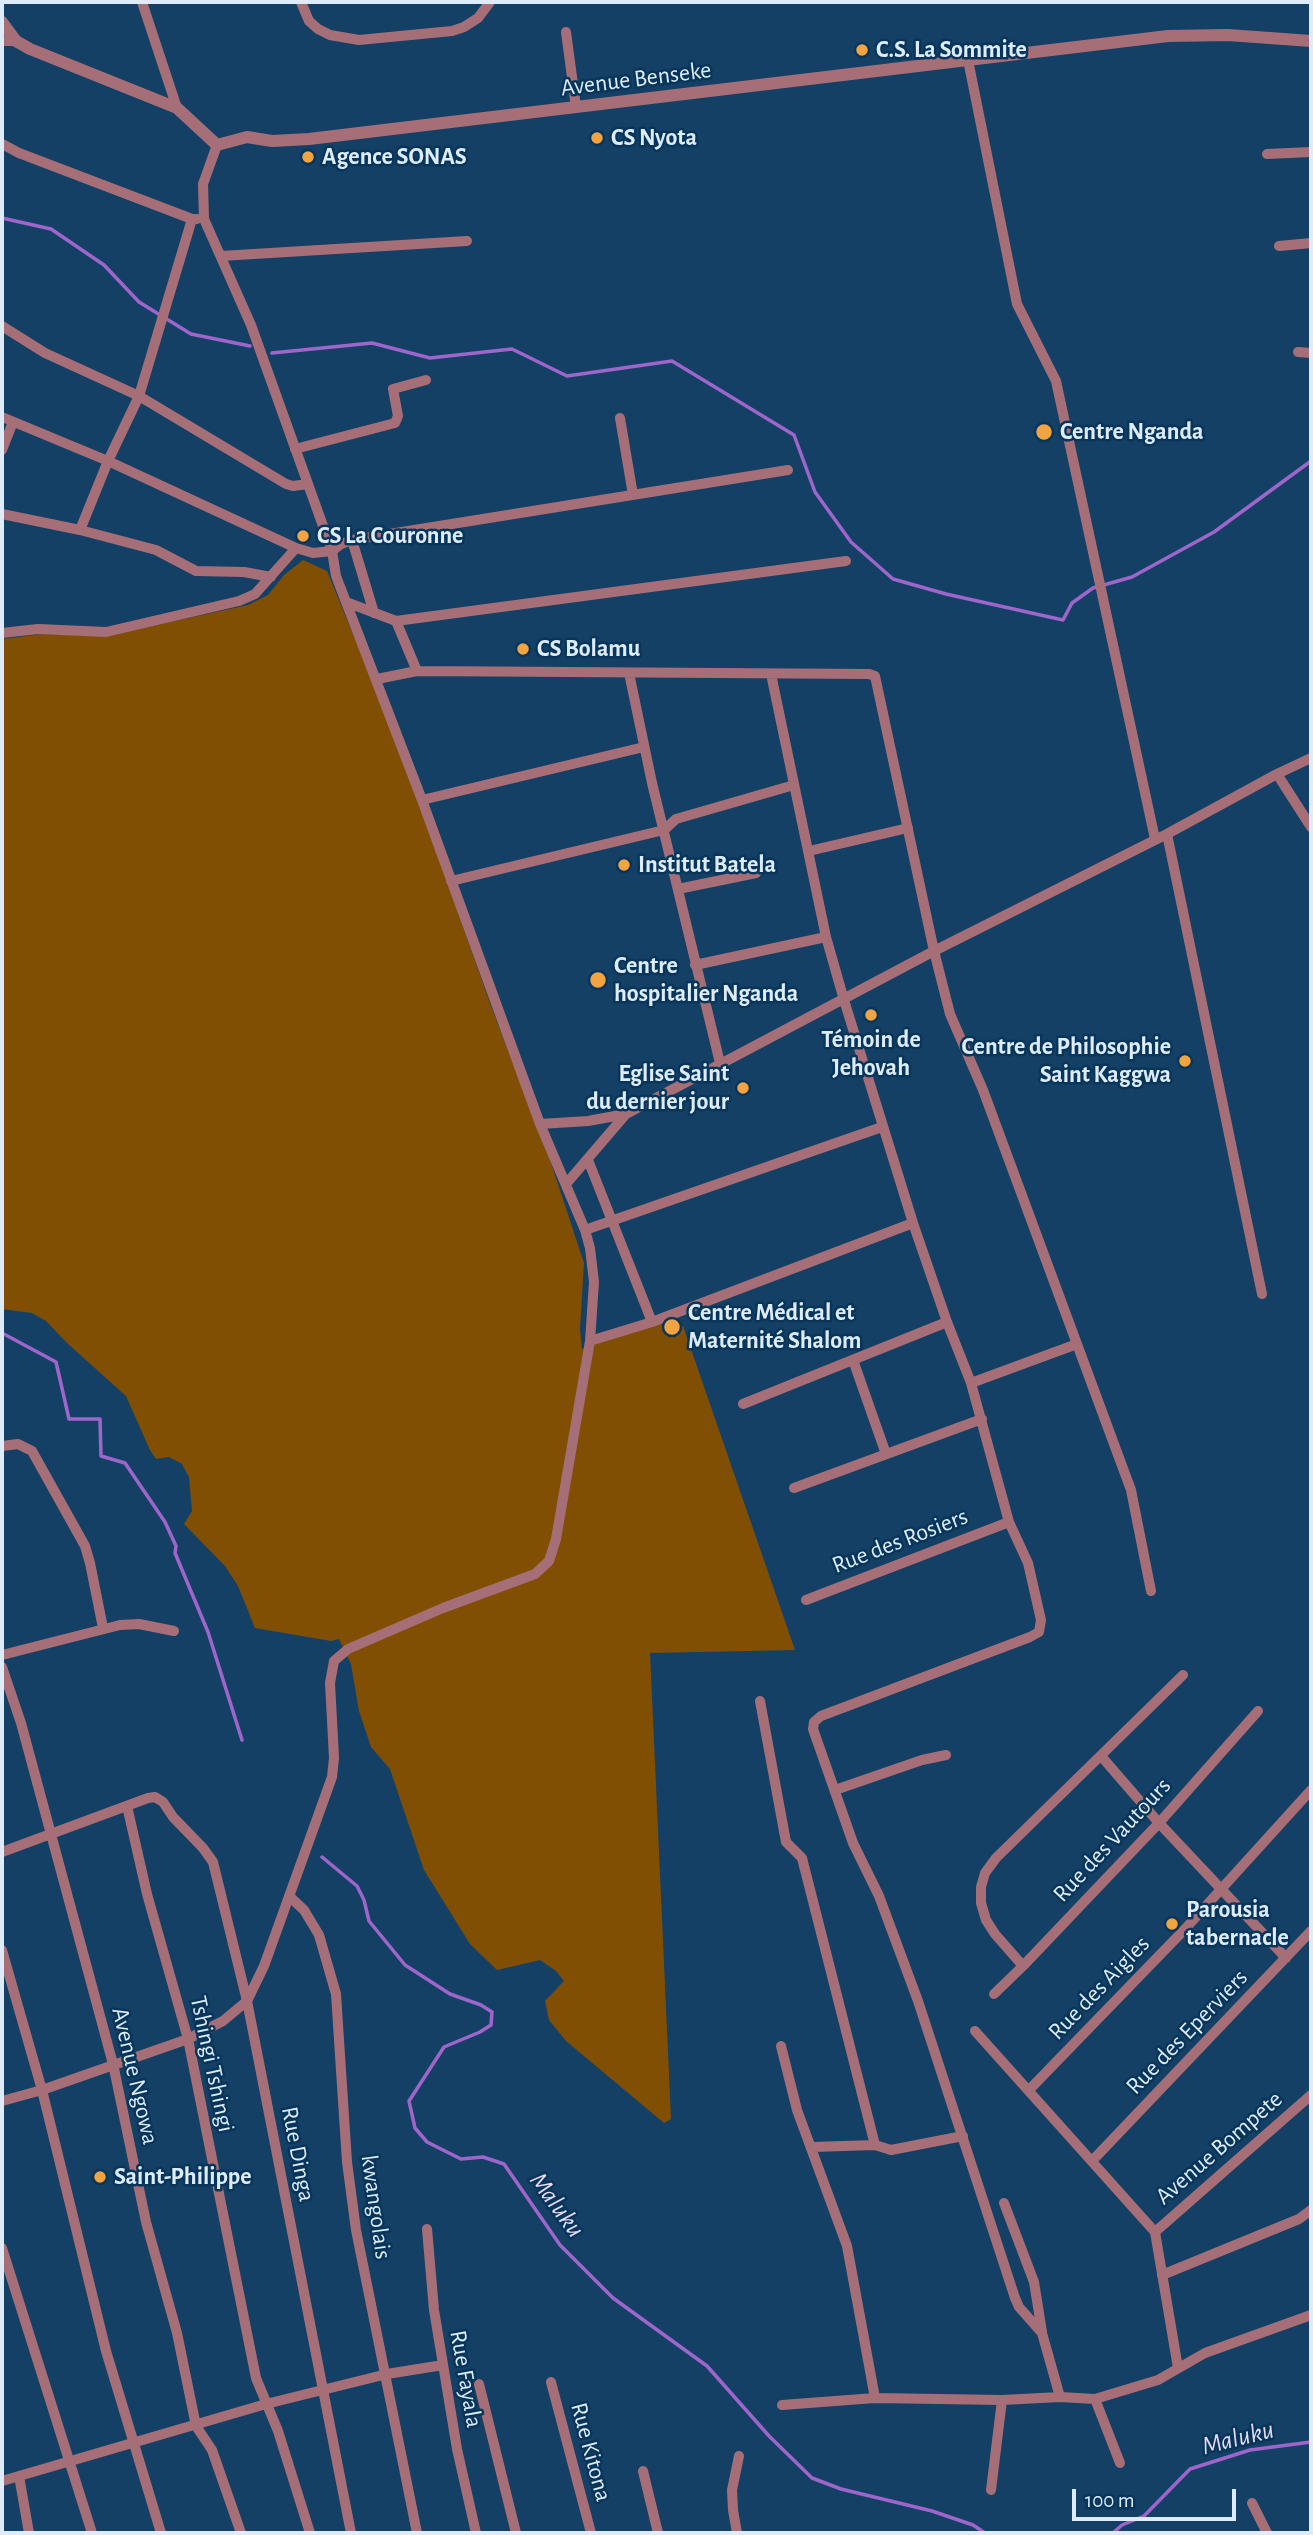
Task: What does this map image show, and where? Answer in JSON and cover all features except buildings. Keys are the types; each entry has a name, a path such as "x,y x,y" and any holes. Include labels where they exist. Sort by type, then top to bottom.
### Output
{"street":[{"path":"142,2 177,108"},
{"path":"301,2 309,21 318,29 330,35 359,40 452,31 478,18 491,2"},
{"path":"2,23 16,41 44,56 177,108 218,145 203,184 204,219 251,325 331,551 336,576 377,679 540,1124 585,1230 594,1282 590,1341 556,1539 549,1561 535,1574 443,1608 348,1649 339,1656 330,1674 334,1768 308,1848 264,1966 247,2001 223,2021 188,2039 42,2090 2,2101"},
{"path":"566,32 576,107"},
{"name":"Avenue Benseke","path":"218,145 247,137 287,141 1187,35 1228,34 1311,41"},
{"path":"2,41 16,41"},
{"path":"968,60 1013,290 1021,314 1056,381 1155,839"},
{"path":"2,144 19,153 192,219 204,219"},
{"path":"1268,154 1311,152"},
{"path":"80,530 108,461 139,396 192,219"},
{"path":"220,257 467,241"},
{"path":"1279,246 1311,243"},
{"path":"2,327 45,353 139,396 286,484 308,484"},
{"path":"1298,352 1311,353"},
{"path":"295,449 395,423 398,416 393,389 426,380"},
{"path":"2,417 108,461 296,548 313,553 331,551 352,540 788,470"},
{"path":"620,418 633,495"},
{"path":"2,450 13,422"},
{"path":"2,514 80,530 156,550 196,571 244,572 271,577"},
{"path":"352,540 373,613"},
{"path":"2,633 38,629 94,632 117,630 249,598 296,548"},
{"path":"346,602 396,621 846,561"},
{"path":"396,621 416,671"},
{"path":"377,679 416,671 875,676 934,951 953,1022 983,1090 1130,1490 1151,1591"},
{"path":"629,673 644,747 720,1063"},
{"path":"771,674 826,937 913,1223 971,1383 1009,1522 1028,1563 1041,1620 1039,1632 1030,1637 816,1718 813,1729 853,1843 892,1929 1015,2298 1019,2307 1042,2333"},
{"path":"422,800 644,747"},
{"path":"540,1124 588,1121 626,1114 934,951 1311,758"},
{"path":"1277,774 1311,827"},
{"path":"451,881 664,830 676,819 794,785"},
{"path":"809,851 908,828"},
{"path":"1167,834 1262,1294"},
{"path":"678,889 757,873"},
{"path":"695,965 826,937"},
{"path":"566,1184 626,1114"},
{"path":"585,1230 882,1127"},
{"path":"588,1160 652,1322"},
{"path":"590,1341 652,1322 913,1223"},
{"path":"743,1404 947,1322"},
{"path":"971,1383 1077,1344"},
{"path":"853,1360 886,1454"},
{"path":"794,1488 982,1419"},
{"path":"2,1446 18,1444 32,1451 85,1546 103,1628"},
{"name":"Rue des Rosiers","path":"806,1600 1009,1522"},
{"path":"2,1655 103,1628 139,1624 174,1631"},
{"name":"Avenue Ngowa","path":"2,1667 22,1723 113,2064 146,2222 177,2333 196,2426 212,2449 241,2533"},
{"path":"1023,1966 986,1920 981,1903 985,1872 996,1858 1182,1675"},
{"path":"760,1701 786,1842 802,1858 875,2145"},
{"name":"Rue des Vautours","path":"994,1994 1158,1823 1258,1711"},
{"path":"835,1790 922,1760 946,1755"},
{"path":"1101,1756 1158,1823 1286,1958"},
{"name":"Rue des Aigles","path":"1029,2090 1221,1890 1311,1790"},
{"name":"Rue Dinga","path":"127,1806 155,1797 163,1802 213,1862 247,2001 351,2533"},
{"path":"2,1853 127,1806"},
{"name":"Tshingi Tshingi","path":"127,1806 147,1894 188,2039 256,2378 278,2431 310,2533"},
{"name":"kwangolais","path":"289,1896 312,1921 336,1994 346,2162 367,2289 387,2374 418,2533"},
{"name":"Rue des Eperviers","path":"1092,2161 1311,1931"},
{"path":"2,1950 42,2090 106,2351 161,2533"},
{"path":"975,2031 1155,2232 1178,2368"},
{"path":"781,2046 797,2110 851,2259 875,2398"},
{"name":"Avenue Bompete","path":"1155,2232 1311,2095"},
{"path":"812,2147 875,2145 891,2150 963,2136"},
{"path":"1004,2203 1034,2282 1042,2333 1060,2396"},
{"path":"1162,2275 1299,2219 1311,2210"},
{"name":"Rue Fayala","path":"427,2229 433,2302 443,2365 457,2449 476,2533"},
{"path":"2,2248 92,2533"},
{"path":"782,2405 875,2398 1002,2400 1060,2396 1095,2399 1145,2385 1205,2353 1311,2315"},
{"path":"2,2481 267,2404 387,2374 443,2365"},
{"name":"Rue Kitona","path":"551,2382 591,2533"},
{"path":"479,2384 516,2533"},
{"path":"1095,2399 1120,2463"},
{"path":"990,2490 1002,2400"},
{"path":"737,2533 733,2490 739,2456"},
{"path":"643,2472 658,2533"},
{"path":"19,2476 29,2533"},
{"path":"1252,2503 1267,2533"}],"shaded area":[{"path":"303,560 327,571 395,736 491,1006 550,1160 584,1263 580,1329 582,1349 661,1323 664,1332 683,1326 795,1650 650,1653 671,2119 664,2123 566,2041 549,2020 545,2001 564,1981 556,1971 540,1960 497,1970 470,1944 424,1870 390,1769 371,1747 359,1711 351,1664 339,1639 331,1641 255,1628 238,1586 225,1566 184,1524 192,1511 189,1477 182,1464 169,1457 156,1459 126,1396 46,1321 32,1313 2,1309 2,639 43,634 106,636 248,605 268,595 284,575"}],"waterway":[{"path":"2,218 51,229 104,265 139,302 191,334 250,346"},
{"path":"272,353 372,343 430,358 512,349 567,376 672,361 794,435 815,492 851,542 893,579 946,594 1063,620 1072,603 1093,588 1132,577 1214,532 1311,461"},
{"path":"2,1333 56,1362 69,1419 100,1419 101,1456 125,1463 165,1522 208,1632 242,1740"},
{"name":"Maluku","path":"322,1857 357,1886 369,1921 405,1965 450,1994 481,2005 492,2012 491,2025 444,2047 409,2101 415,2128 427,2142 461,2159 483,2157 504,2164 560,2245 613,2298 707,2366 769,2436 812,2478 841,2489 932,2511 973,2525 985,2533"},
{"name":"Maluku","path":"1113,2533 1122,2525 1144,2516 1190,2469 1250,2450 1311,2442"}],"place":[{"name":"C.S. La Sommite","path":"862,50"},
{"name":"CS Nyota","path":"597,138"},
{"name":"Agence SONAS","path":"308,157"},
{"name":"Centre Nganda","path":"1044,432"},
{"name":"CS La Couronne","path":"303,536"},
{"name":"CS Bolamu","path":"523,649"},
{"name":"Institut Batela","path":"624,865"},
{"name":"Centre hospitalier Nganda","path":"598,980"},
{"name":"Témoin de Jehovah","path":"871,1015"},
{"name":"Centre de Philosophie Saint Kaggwa","path":"1185,1061"},
{"name":"Eglise Saint du dernier jour","path":"743,1088"},
{"name":"Centre Médical et Maternité Shalom","path":"672,1327"},
{"name":"Parousia tabernacle","path":"1172,1924"},
{"name":"Saint-Philippe","path":"100,2177"}]}
